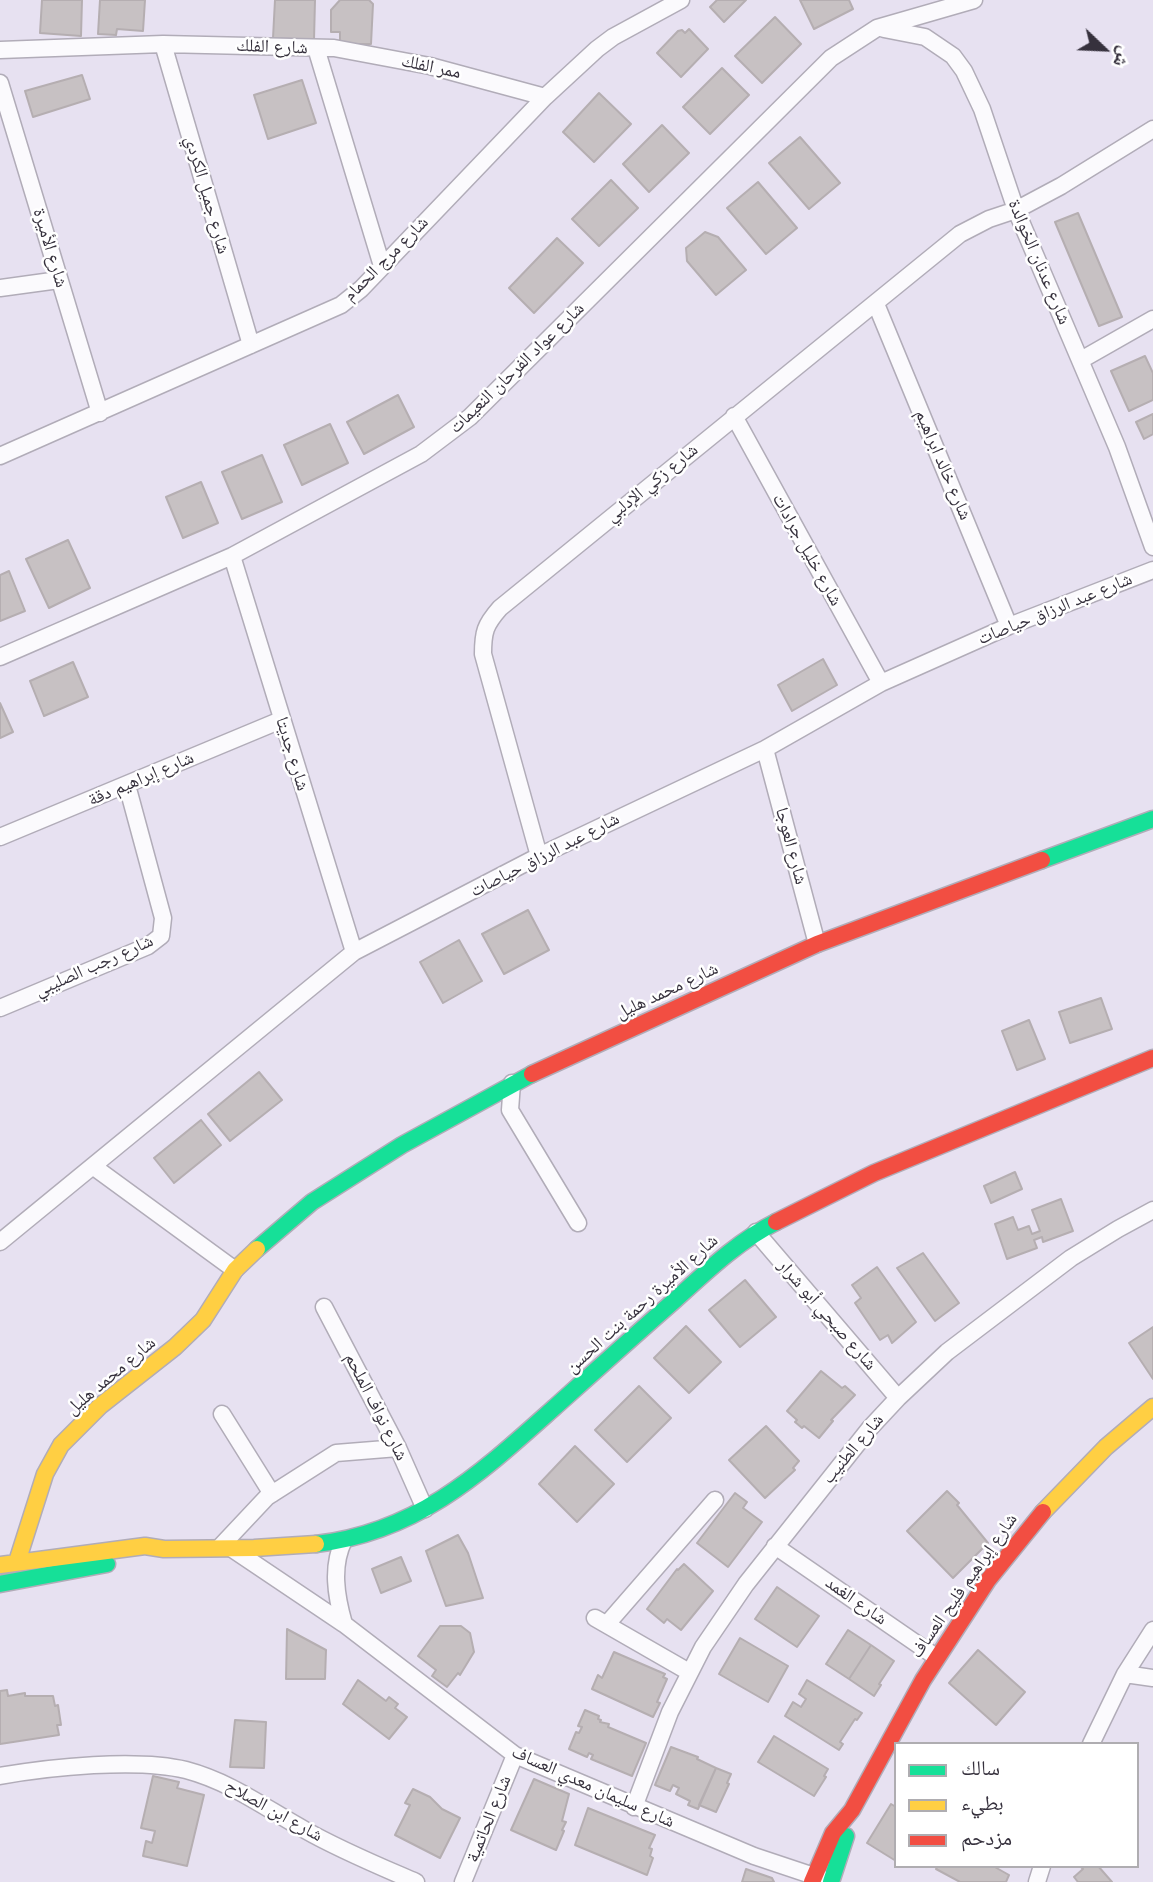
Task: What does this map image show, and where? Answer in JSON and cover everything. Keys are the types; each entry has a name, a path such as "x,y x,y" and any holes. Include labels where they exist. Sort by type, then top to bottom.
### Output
{"street":[{"name":"شارع مرج الحمام","path":"0,456 341,305 361,289 545,97 613,37 681,0"},
{"name":"شارع عواد الفرحان النعيمات","path":"0,657 232,556 368,484 447,436 470,418 831,58 877,28 974,0"},
{"name":"شارع عدنان الخوالدة","path":"877,28 925,37 953,56 964,71 982,109 1016,210 1149,524 1153,547"},
{"name":"شارع الفلك","path":"0,50 163,44 316,48 382,267"},
{"name":"شارع جميل الكردي","path":"163,44 251,345"},
{"name":"ممر الفلك","path":"316,48 350,51 430,66 545,97"},
{"name":"شارع الأميرة","path":"0,83 100,413"},
{"name":"شارع زكي الإدلبي","path":"539,856 485,665 483,633 489,621 500,608 960,234 989,219 1016,210 1061,186 1153,129"},
{"path":"0,288 59,280"},
{"name":"شارع خالد ابراهيم","path":"876,304 1009,626"},
{"path":"1081,360 1153,319"},
{"name":"شارع خليل جرادات","path":"734,416 881,683"},
{"name":"شارع جديتا","path":"232,556 354,952"},
{"name":"شارع عبد الرزاق حياصات","path":"0,1242 354,952 539,856 765,749 881,683 1009,626 1153,570"},
{"name":"شارع إبراهيم دقة","path":"0,837 281,720"},
{"name":"شارع العوجا","path":"765,749 817,944"},
{"name":"شارع رجب الصليبي","path":"0,1008 148,946 161,936 163,918 127,785"},
{"name":"شارع محمد هليل","path":"17,1562 45,1474 61,1445 100,1406 185,1338 203,1320 235,1270 270,1236 312,1202 402,1144 512,1083 817,944 1153,819"},
{"name":"شارع الأميرة رحمة بنت الحسن","path":"0,1565 145,1546 164,1549 312,1545 344,1540 425,1509 450,1495 509,1449 713,1266 755,1232 874,1173 1153,1058"},
{"path":"512,1083 510,1110 578,1223"},
{"path":"94,1167 235,1270"},
{"name":"شارع الطنيب","path":"634,1807 689,1672 721,1618 861,1438 898,1398 947,1352 1071,1258 1118,1228 1153,1210"},
{"name":"شارع صبحي أبو شرار","path":"755,1232 898,1398"},
{"name":"شارع نواف الملحم","path":"324,1307 398,1448 425,1509"},
{"name":"شارع إبراهيم فليح العساف","path":"813,1879 834,1830 846,1819 936,1657 1003,1559 1041,1511 1095,1456 1153,1407"},
{"path":"222,1414 272,1494"},
{"path":"225,1547 272,1494 336,1453 398,1448"},
{"path":"689,1672 601,1621 715,1500"},
{"path":"344,1540 335,1570 338,1602 344,1624"},
{"name":"شارع الغمد","path":"775,1546 936,1657"},
{"name":"شارع سليمان معدي العساف","path":"225,1547 344,1624 515,1755 754,1856 813,1879 831,1882"},
{"name":"شارع الأميرة رحمة بنت الحسن","path":"0,1584 150,1556 164,1549"},
{"path":"1092,1742 1125,1674 1153,1630"},
{"path":"1125,1674 1153,1678"},
{"name":"شارع الحاتمية","path":"463,1882 515,1755"},
{"name":"شارع ابن الصلاح","path":"0,1776 25,1771 112,1765 185,1770 219,1780 305,1830 416,1882"},
{"name":"شارع إبراهيم فليح العساف","path":"831,1882 847,1834 846,1819"}],"building":[{"path":"42,0 82,0 81,36 40,33"},
{"path":"100,0 145,0 143,31 117,29 116,35 98,34"},
{"path":"275,0 315,0 314,40 273,38"},
{"path":"340,0 369,0 373,4 371,44 340,44 340,32 331,32 331,10"},
{"path":"717,0 746,0 724,22 710,7"},
{"path":"800,0 849,0 853,9 814,29"},
{"path":"775,17 801,44 762,83 735,56"},
{"path":"689,29 708,49 681,77 657,53 678,31 685,33"},
{"path":"722,68 749,95 710,134 683,107"},
{"path":"82,75 90,99 33,117 25,91"},
{"path":"302,80 316,123 268,139 254,95"},
{"path":"599,93 631,124 594,162 563,132"},
{"path":"662,125 689,153 649,192 623,164"},
{"path":"800,137 840,183 809,209 769,163"},
{"path":"611,180 638,208 599,246 572,219"},
{"path":"758,182 797,228 766,254 727,208"},
{"path":"1078,213 1122,317 1099,326 1055,222"},
{"path":"705,232 718,237 746,270 716,295 687,261 686,248"},
{"path":"557,238 583,263 534,313 509,288"},
{"path":"1145,356 1153,373 1153,400 1129,411 1111,371"},
{"path":"398,395 414,427 364,454 347,422"},
{"path":"1153,414 1153,434 1144,439 1136,422"},
{"path":"330,424 348,463 302,485 284,445"},
{"path":"262,455 282,502 242,519 222,472"},
{"path":"201,482 218,523 183,538 166,497"},
{"path":"68,540 90,588 49,608 26,559"},
{"path":"9,571 25,611 0,621 0,575"},
{"path":"823,659 837,685 792,711 778,685"},
{"path":"73,662 88,697 44,716 30,681"},
{"path":"0,703 13,732 0,738"},
{"path":"528,910 549,950 504,974 482,934"},
{"path":"459,940 482,981 443,1003 420,962"},
{"path":"1101,998 1112,1029 1070,1043 1059,1012"},
{"path":"1029,1020 1045,1059 1017,1070 1002,1031"},
{"path":"259,1072 282,1100 230,1141 208,1114"},
{"path":"201,1120 221,1145 174,1183 154,1158"},
{"path":"1015,1172 1022,1189 991,1203 984,1186"},
{"path":"1061,1199 1073,1231 1043,1242 1042,1237 1034,1240 1037,1248 1007,1259 995,1224 1013,1217 1018,1230 1029,1226 1032,1234 1040,1231 1032,1210"},
{"path":"923,1253 959,1303 935,1321 897,1268"},
{"path":"877,1267 916,1322 892,1343 888,1335 880,1340 855,1303 861,1298 852,1285"},
{"path":"745,1280 776,1317 740,1347 709,1310"},
{"path":"686,1326 721,1362 689,1393 654,1358"},
{"path":"1153,1327 1153,1379 1129,1343"},
{"path":"821,1371 855,1395 831,1420 833,1421 819,1438 804,1426 802,1428 787,1411"},
{"path":"639,1386 671,1418 627,1462 595,1430"},
{"path":"766,1426 799,1461 793,1468 795,1470 765,1498 729,1460"},
{"path":"575,1446 614,1484 577,1522 539,1484"},
{"path":"947,1491 988,1543 953,1578 907,1531"},
{"path":"735,1493 747,1502 743,1508 762,1522 728,1567 697,1543"},
{"path":"458,1535 468,1553 483,1598 446,1606 426,1551"},
{"path":"401,1557 411,1581 381,1593 372,1569"},
{"path":"684,1564 713,1591 681,1630 667,1619 664,1623 647,1609 677,1569"},
{"path":"777,1587 819,1616 797,1647 755,1619"},
{"path":"440,1626 461,1626 470,1633 474,1652 460,1675 458,1673 447,1687 432,1676 436,1670 418,1656"},
{"path":"287,1629 326,1650 325,1679 286,1679"},
{"path":"848,1630 871,1645 849,1679 826,1664"},
{"path":"740,1638 788,1666 768,1702 719,1674"},
{"path":"871,1645 894,1661 874,1696 849,1679"},
{"path":"978,1650 1025,1692 996,1725 949,1683"},
{"path":"614,1652 665,1674 663,1677 667,1679 653,1717 592,1689 598,1675 602,1678"},
{"path":"358,1680 386,1701 389,1697 398,1704 395,1708 407,1717 389,1739 343,1704"},
{"path":"807,1680 862,1713 840,1742 843,1744 839,1750 785,1716 793,1702 801,1707 806,1699 799,1694"},
{"path":"7,1690 8,1696 25,1693 25,1696 53,1696 55,1706 58,1705 61,1725 57,1725 59,1735 0,1744 0,1691"},
{"path":"585,1710 599,1716 600,1722 609,1724 608,1727 646,1743 632,1776 591,1759 593,1755 589,1753 587,1757 569,1749 576,1732 579,1733 582,1727 578,1726"},
{"path":"235,1720 266,1722 264,1768 230,1767"},
{"path":"774,1736 828,1769 814,1796 758,1762"},
{"path":"671,1747 698,1757 697,1759 716,1768 698,1809 688,1805 690,1801 676,1794 679,1788 673,1785 670,1791 655,1785"},
{"path":"716,1768 731,1774 716,1812 699,1805"},
{"path":"153,1776 179,1782 177,1788 204,1795 187,1866 143,1856 146,1841 152,1843 155,1831 141,1828"},
{"path":"534,1779 569,1794 562,1821 566,1822 562,1830 564,1831 556,1850 511,1830"},
{"path":"413,1789 430,1797 442,1809 460,1818 440,1858 395,1835 410,1805 405,1803"},
{"path":"891,1804 894,1806 894,1860 867,1843"},
{"path":"588,1808 655,1835 649,1848 652,1849 650,1856 653,1858 647,1875 575,1845"},
{"path":"997,1868 1009,1875 1006,1882 960,1882 936,1869"},
{"path":"1100,1868 1112,1882 1078,1882 1074,1877 1083,1869"},
{"path":"746,1869 772,1878 774,1882 742,1882"}],"traffic: fast":[{"path":"1042,860 1153,819"},
{"path":"257,1249 312,1202 402,1145 532,1074"},
{"path":"316,1544 387,1527 418,1512 475,1476 723,1258 776,1222"},
{"path":"0,1584 107,1564"},
{"path":"831,1882 846,1836"}],"traffic: slow":[{"path":"17,1562 45,1474 61,1445 100,1406 175,1347 203,1320 235,1270 257,1249"},
{"path":"1043,1512 1106,1447 1153,1407"},
{"path":"0,1565 145,1546 164,1549 254,1548 316,1544"}],"traffic: jam":[{"path":"532,1074 817,944 1042,860"},
{"path":"776,1222 874,1173 1153,1058"},
{"path":"812,1882 833,1833 852,1810 923,1680 988,1580 1043,1512"}]}
